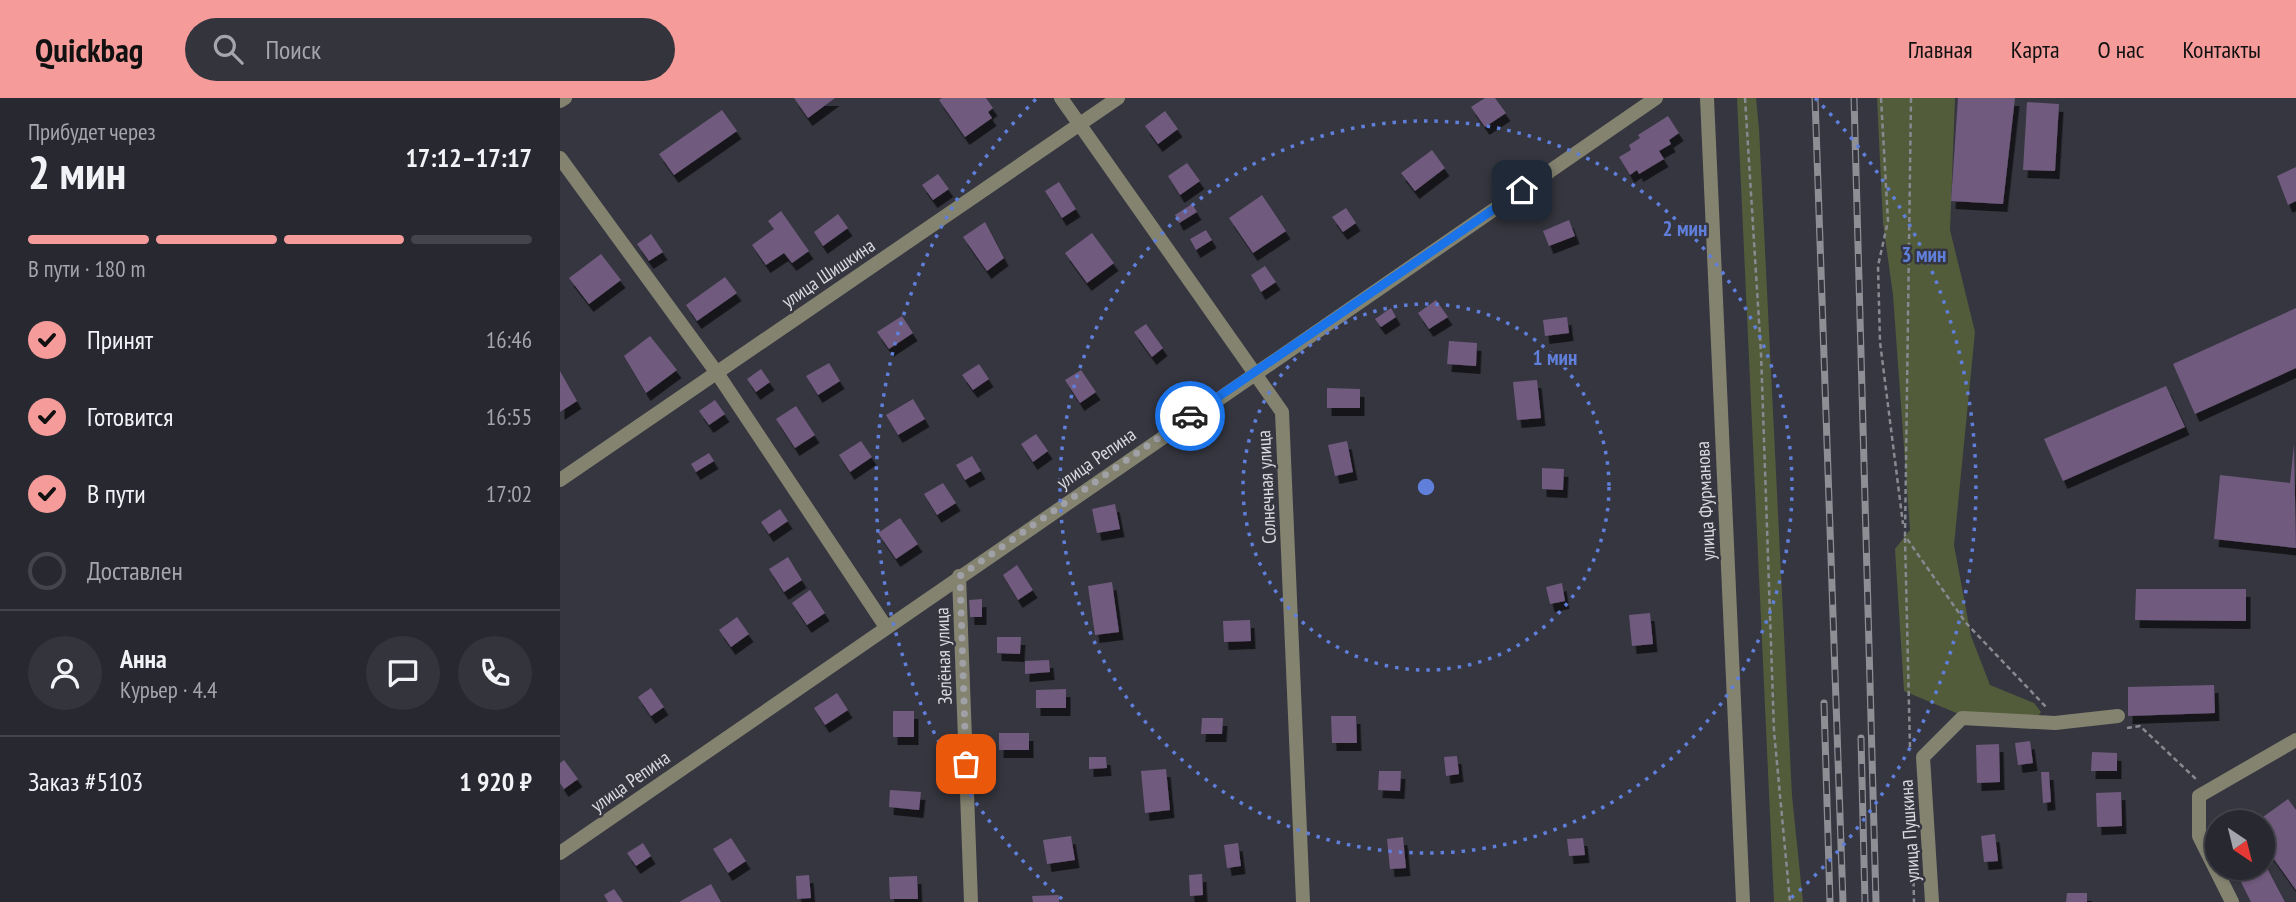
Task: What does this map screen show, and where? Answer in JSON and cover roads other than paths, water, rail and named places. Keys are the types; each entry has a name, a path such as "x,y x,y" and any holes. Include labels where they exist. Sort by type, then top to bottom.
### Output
{"street":[{"path":"560,101 565,98"},
{"name":"Солнечная улица","path":"1061,98 1282,412 1303,902"},
{"name":"улица Шишкина","path":"560,480 1118,98"},
{"name":"улица Репина","path":"560,853 1254,372 1656,98"},
{"name":"улица Фурманова","path":"1707,98 1743,902"},
{"path":"560,159 717,373 887,627"},
{"name":"Зелёная улица","path":"960,576 971,902"},
{"name":"улица Пушкина","path":"1932,902 1917,755 1962,718 2055,723 2118,716"},
{"path":"2232,902 2199,836 2199,796 2296,740"}],"railway":[{"path":"1815,98 1843,902"},
{"path":"1854,98 1876,902"},
{"path":"1824,703 1830,902"},
{"path":"1861,738 1865,902"}]}
